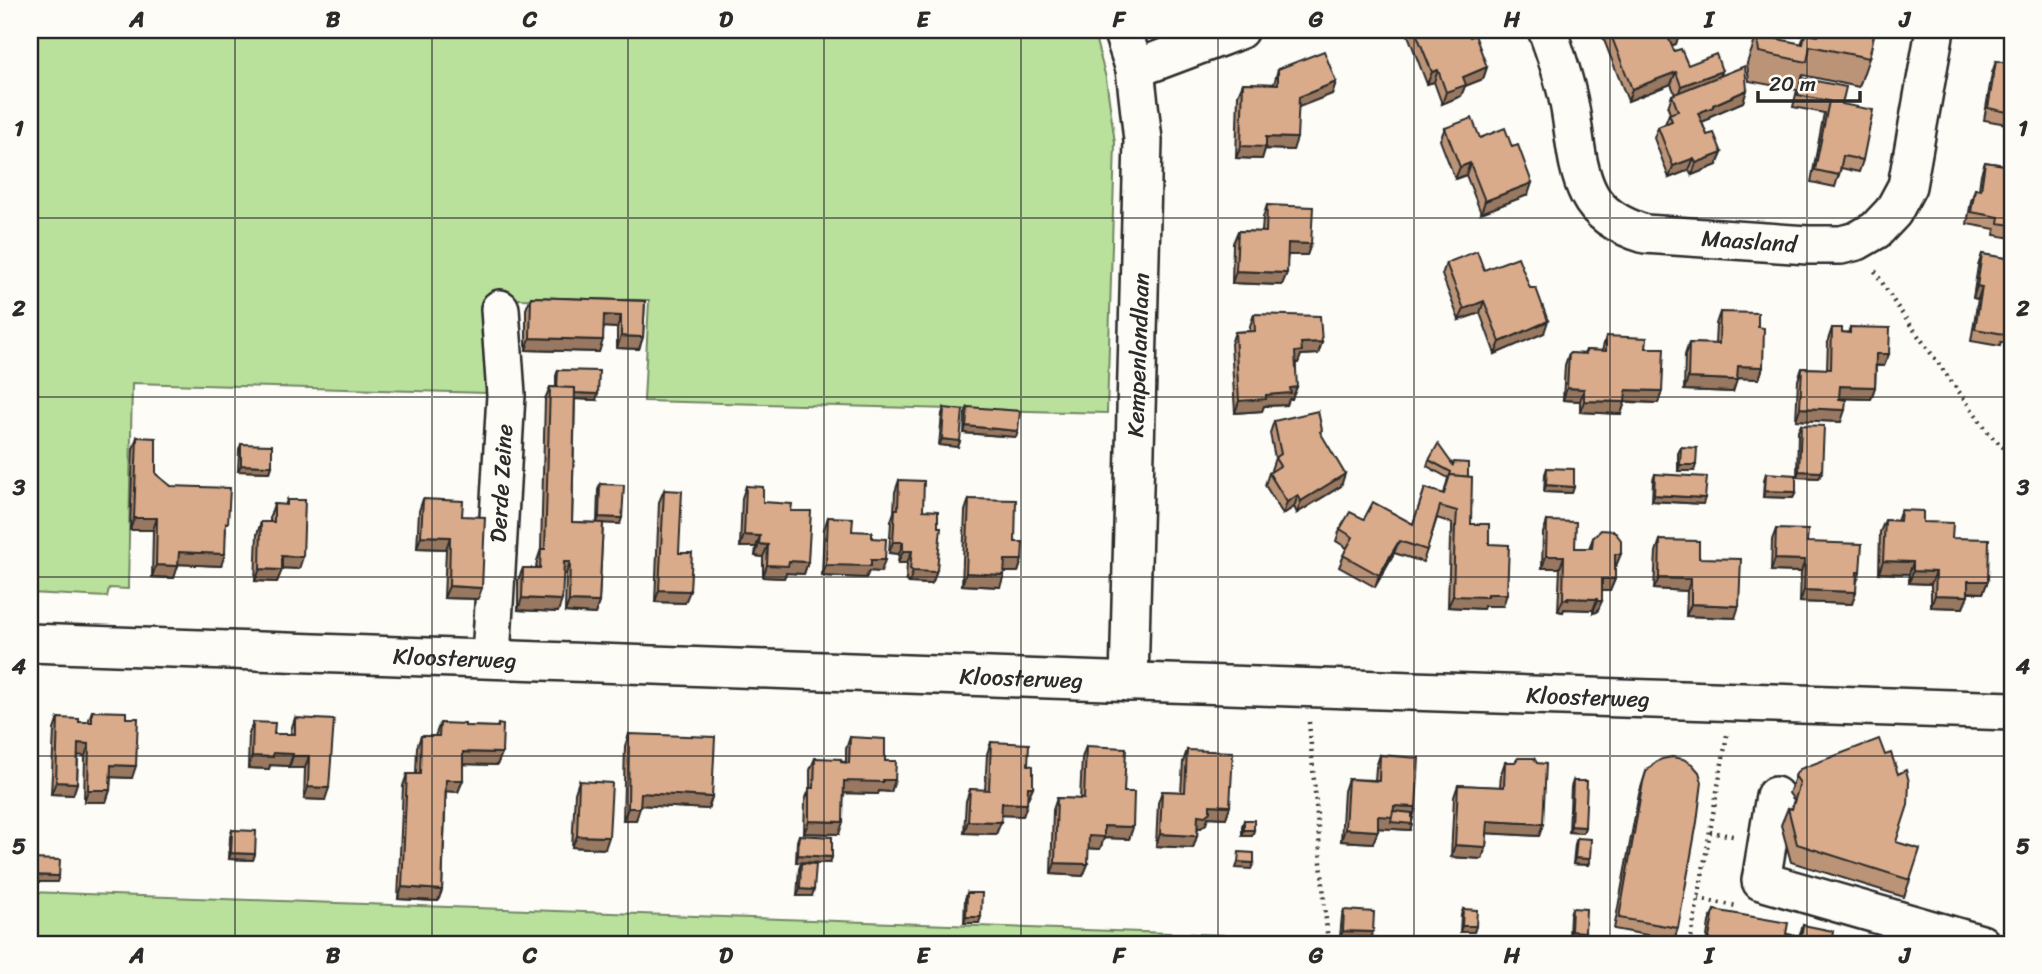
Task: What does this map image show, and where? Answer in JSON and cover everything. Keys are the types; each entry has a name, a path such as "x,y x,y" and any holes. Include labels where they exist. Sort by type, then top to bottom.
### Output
{"street":[{"name":"Kempenlandlaan","path":"1122,30 1135,69 1143,140 1129,682"},
{"path":"1135,69 1240,30"},
{"name":"Maasland","path":"1547,30 1558,57 1589,195 1608,217 1624,228 1645,234 1808,245 1842,245 1857,241 1876,230 1893,212 1907,186 1935,30"},
{"name":"Derde Zeine","path":"491,658 506,395 500,309"},
{"name":"Kloosterweg","path":"30,643 2012,711"},
{"path":"1775,796 1761,881 1980,944"}],"path":[{"path":"1857,241 1896,305 1991,436 2012,455"},
{"path":"1307,688 1326,943"},
{"path":"1690,944 1733,701"}],"green space":[{"path":"30,30 1093,30 1106,78 1115,143 1107,413 644,401 649,300 485,299 487,393 132,383 128,589 109,588 107,597 30,593"},
{"path":"30,892 1224,935 1221,944 458,944 362,940 344,944 30,944"}],"building":[{"path":"1415,30 1467,30 1470,37 1475,35 1487,67 1463,77 1466,85 1446,92 1438,70 1432,72"},
{"path":"1609,30 1679,30 1680,32 1668,37 1674,51 1681,49 1688,65 1716,54 1722,71 1681,86 1676,72 1632,89"},
{"path":"1820,30 1875,30 1869,58 1810,46 1807,62 1759,52 1757,35 1803,44 1805,34 1818,36"},
{"path":"1324,51 1336,82 1299,97 1297,138 1266,137 1266,147 1241,146 1243,83 1278,84 1278,69"},
{"path":"1996,61 2012,64 2012,113 1988,108"},
{"path":"1745,66 1747,90 1698,113 1707,135 1714,133 1722,153 1696,163 1694,158 1673,166 1658,127 1672,121 1669,114 1678,111 1672,95"},
{"path":"1801,78 1846,87 1842,104 1873,110 1863,160 1843,156 1839,175 1815,170 1829,101 1798,95"},
{"path":"1472,118 1480,138 1505,128 1512,147 1518,145 1532,183 1485,201 1470,163 1460,167 1445,128"},
{"path":"2011,145 2012,161 2008,161"},
{"path":"1985,162 2010,166 2012,225 1998,223 1999,217 1971,212 1975,189 1981,190"},
{"path":"1267,205 1313,207 1311,244 1288,243 1287,273 1236,271 1238,231 1266,232"},
{"path":"1477,251 1484,270 1518,257 1530,288 1536,288 1548,321 1500,342 1484,301 1464,309 1446,263"},
{"path":"1982,254 2012,259 2012,332 2005,330 2004,334 1975,329 1982,287 1977,286"},
{"path":"531,297 645,301 643,337 621,336 621,316 604,315 603,340 530,338"},
{"path":"1720,312 1758,313 1758,327 1764,328 1763,367 1738,366 1737,380 1688,378 1689,343 1719,344"},
{"path":"1254,314 1320,316 1322,342 1301,343 1302,351 1295,352 1297,387 1290,388 1291,393 1266,395 1266,399 1239,401 1235,332 1255,331"},
{"path":"1850,327 1890,328 1889,354 1876,354 1875,387 1840,386 1839,399 1846,400 1845,410 1800,408 1802,368 1831,369 1832,328 1842,328 1842,332 1850,333"},
{"path":"1606,336 1647,338 1646,348 1664,348 1662,391 1626,390 1625,402 1584,401 1584,389 1567,388 1569,353 1606,351"},
{"path":"558,370 599,371 598,394 575,393 575,388 557,388"},
{"path":"550,387 575,388 572,522 603,523 599,602 569,601 570,562 564,562 562,600 522,598 523,568 540,568 541,549 545,549"},
{"path":"968,407 1020,411 1018,431 966,426"},
{"path":"944,408 963,410 960,441 942,439"},
{"path":"1318,411 1322,430 1320,432 1345,474 1301,501 1298,495 1287,502 1269,473 1280,466 1275,458 1281,454 1274,421"},
{"path":"1801,425 1824,426 1822,472 1799,471"},
{"path":"137,437 156,438 156,474 170,486 230,488 225,554 179,552 178,566 156,565 157,518 134,518"},
{"path":"241,444 272,445 272,466 241,465"},
{"path":"1438,444 1453,465 1454,462 1468,463 1468,477 1450,475 1448,480 1451,472 1429,460"},
{"path":"1681,447 1697,448 1696,465 1680,465"},
{"path":"1547,468 1574,469 1574,487 1546,485"},
{"path":"1766,473 1796,475 1796,492 1765,491"},
{"path":"1655,474 1707,477 1705,498 1654,495"},
{"path":"1450,475 1472,477 1471,524 1489,524 1489,544 1509,545 1507,594 1487,594 1487,597 1453,596 1457,511 1440,506 1427,550 1399,541 1379,575 1343,555 1353,537 1340,529 1350,512 1364,519 1373,502 1413,524 1425,488 1444,494"},
{"path":"899,480 924,481 923,510 938,511 938,527 941,527 935,572 910,569 912,551 903,551 903,542 893,542"},
{"path":"600,484 624,485 622,518 599,517"},
{"path":"746,486 763,487 763,502 792,504 791,511 811,511 808,562 789,561 788,566 767,565 768,545 759,544 760,536 744,535"},
{"path":"664,490 682,491 679,553 692,553 690,591 659,590"},
{"path":"423,499 463,501 462,516 485,517 482,588 449,586 450,537 421,536"},
{"path":"969,499 1016,500 1015,542 1023,542 1022,560 1005,560 1004,575 966,573"},
{"path":"287,500 305,500 303,557 282,556 282,570 260,569 261,522 274,522 274,504 287,505"},
{"path":"1901,510 1923,511 1923,522 1953,523 1952,538 1989,539 1988,581 1968,581 1968,596 1935,595 1936,572 1913,571 1913,562 1883,561 1885,520 1900,521"},
{"path":"828,517 853,518 852,531 872,532 872,538 886,539 885,560 871,560 871,566 826,565"},
{"path":"1547,521 1576,522 1575,548 1592,548 1593,538 1601,530 1614,531 1621,540 1621,554 1615,554 1615,579 1602,579 1602,601 1563,599 1564,556 1546,556"},
{"path":"1776,529 1808,530 1807,542 1862,544 1856,592 1804,590 1805,560 1775,559"},
{"path":"1660,540 1699,541 1699,558 1741,559 1739,606 1691,604 1691,579 1659,578"},
{"path":"92,711 126,712 126,718 138,718 136,766 111,765 110,790 88,790 89,744 78,743 77,783 56,782 58,718 92,722"},
{"path":"295,718 334,720 329,788 308,787 309,756 273,753 273,757 252,756 253,722 275,723 274,734 295,734"},
{"path":"440,723 465,726 503,725 502,753 463,752 463,780 446,780 442,890 402,887 407,774 420,774 421,736 439,736"},
{"path":"629,734 715,737 712,797 641,793 640,808 628,808"},
{"path":"850,737 885,739 885,761 896,761 895,780 844,781 843,822 809,821 809,788 814,788 815,758 841,759 841,762 849,763"},
{"path":"1879,739 1885,755 1891,753 1898,774 1906,770 1909,782 1908,805 1896,842 1920,849 1910,880 1797,844 1788,808 1792,809 1800,783 1795,776 1800,769"},
{"path":"991,742 1029,744 1028,765 1033,766 1033,787 1028,787 1027,804 1002,803 1001,822 968,821 970,789 989,790"},
{"path":"1086,746 1126,748 1124,792 1134,792 1133,827 1104,826 1104,837 1089,836 1088,864 1055,863 1057,798 1084,799"},
{"path":"1187,750 1233,752 1230,806 1210,805 1210,812 1205,816 1198,815 1197,836 1160,834 1162,791 1185,792"},
{"path":"1380,755 1419,758 1416,807 1394,806 1393,817 1378,816 1378,831 1345,829 1348,779 1379,781"},
{"path":"1672,757 1692,764 1699,772 1702,782 1678,928 1619,918 1646,772 1653,764"},
{"path":"1518,758 1534,758 1537,763 1546,764 1543,824 1488,821 1486,847 1455,845 1458,785 1504,787 1505,762 1515,762"},
{"path":"579,781 612,783 609,837 577,836"},
{"path":"1573,781 1587,781 1585,827 1571,826"},
{"path":"1393,811 1412,813 1412,824 1391,822"},
{"path":"1244,820 1254,820 1254,830 1244,830"},
{"path":"232,830 256,831 255,854 231,853"},
{"path":"799,835 832,837 832,857 798,855"},
{"path":"1577,838 1591,839 1590,859 1575,858"},
{"path":"1239,852 1254,853 1254,863 1238,862"},
{"path":"31,859 60,860 59,876 31,875"},
{"path":"801,863 816,864 814,890 800,889"},
{"path":"967,893 982,893 981,917 966,917"},
{"path":"1572,908 1586,909 1585,932 1571,931"},
{"path":"1463,909 1477,910 1476,926 1462,926"},
{"path":"1344,910 1374,912 1373,932 1343,931"},
{"path":"1714,910 1788,923 1786,934 1801,937 1803,925 1833,931 1831,944 1708,944"},
{"path":"1354,940 1384,941 1384,944 1354,944"},
{"path":"1409,941 1439,942 1439,944 1409,944"},
{"path":"1507,943 1507,944 1464,944"}]}
